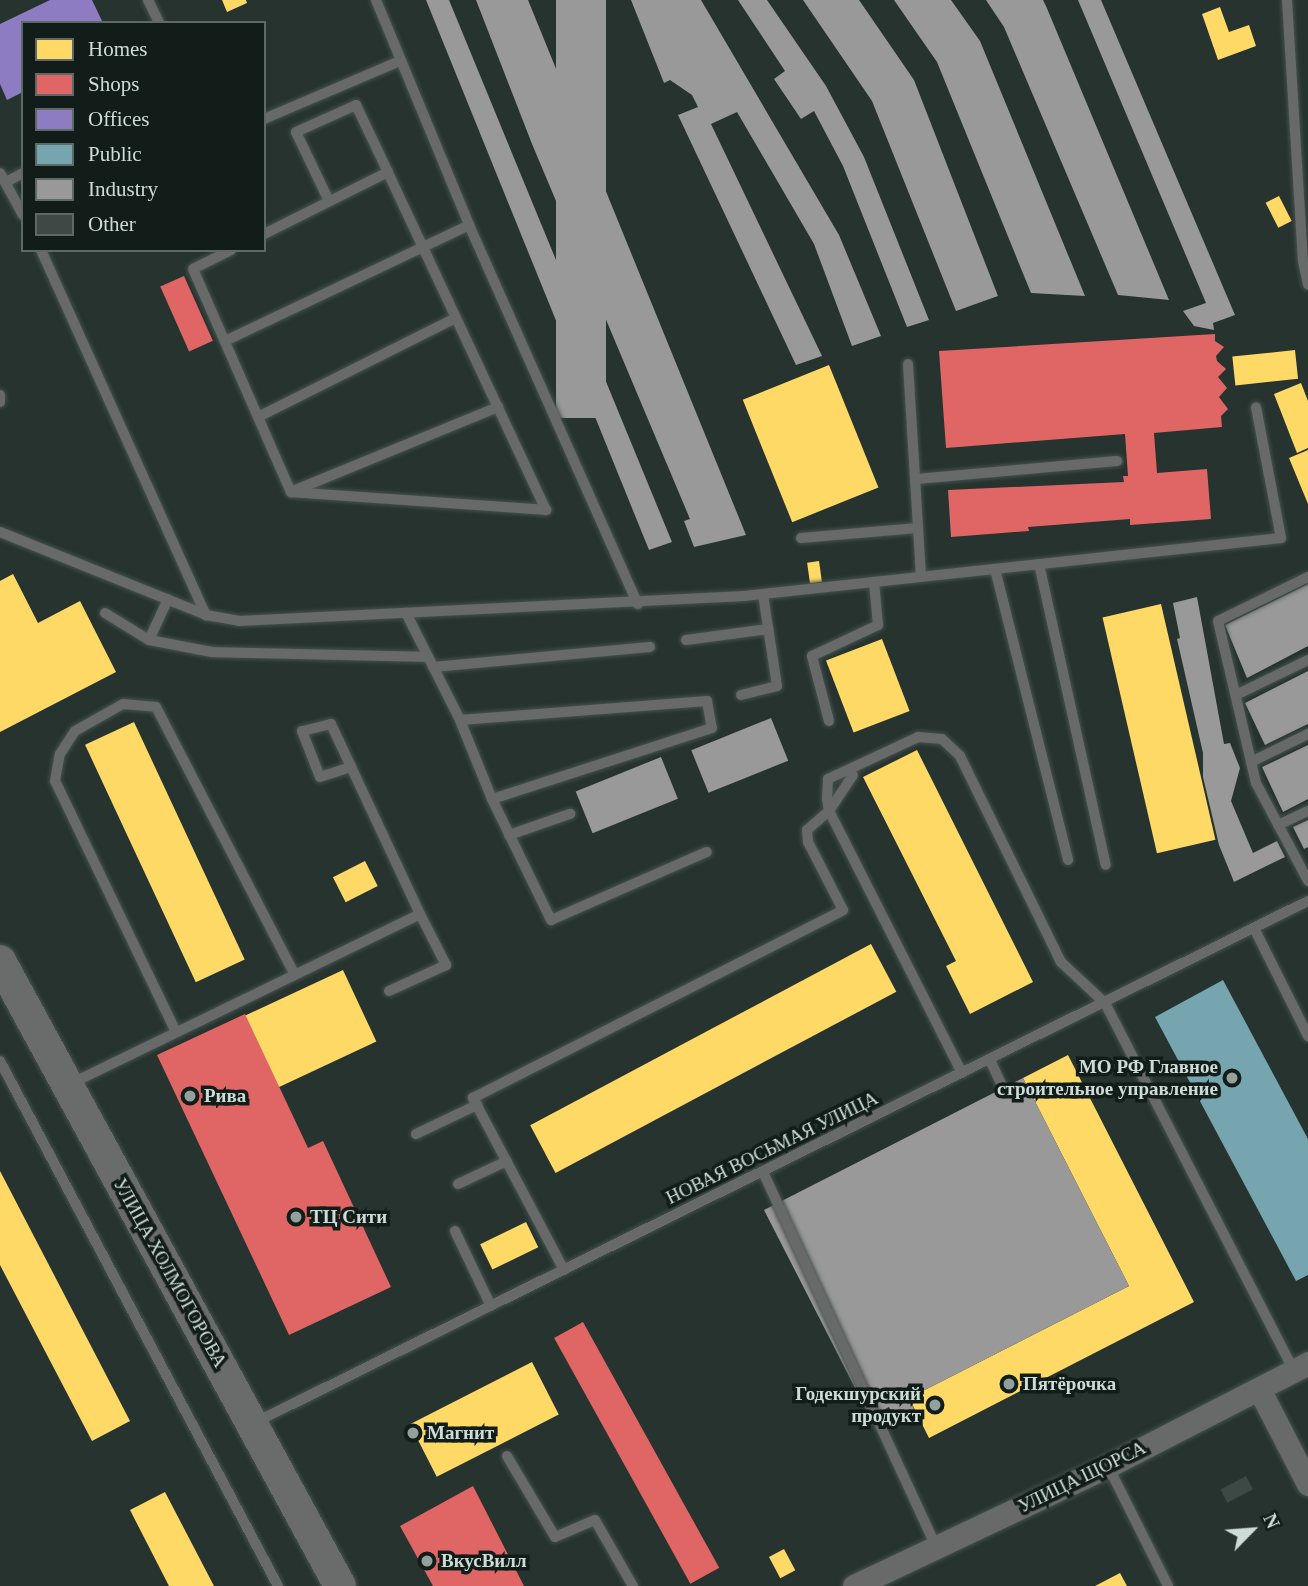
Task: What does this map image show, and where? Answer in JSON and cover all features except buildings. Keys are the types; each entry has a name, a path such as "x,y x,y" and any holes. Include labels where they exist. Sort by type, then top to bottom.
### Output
{"main road":[{"name":"УЛИЦА ХОЛМОГОРОВА","path":"0,961 340,1586"}],"street":[{"name":"УЛИЦА ЩОРСА","path":"854,1586 1108,1466 1301,1367"},
{"path":"1259,1389 1308,1484"}],"lane":[{"path":"148,0 158,21"},
{"path":"376,0 469,225 638,604"},
{"path":"1287,0 1303,261 1308,284"},
{"path":"266,118 400,61"},
{"path":"291,492 546,510 356,105 296,132 329,201"},
{"path":"266,232 388,172"},
{"path":"21,173 3,177 21,211"},
{"path":"225,341 469,225"},
{"path":"42,252 206,615"},
{"path":"227,252 193,269 291,492"},
{"path":"258,417 456,318"},
{"path":"908,364 921,577"},
{"path":"0,395 0,402"},
{"path":"291,492 498,407"},
{"path":"0,532 206,615 239,621 638,604 763,594 1281,538 1256,407"},
{"path":"916,479 1117,461"},
{"path":"801,538 918,528"},
{"path":"1039,564 1106,865"},
{"path":"995,569 1068,860"},
{"path":"1308,578 1218,621 1256,783 1308,881"},
{"path":"828,720 812,656 878,625 874,582"},
{"path":"741,695 777,686 763,594"},
{"path":"149,640 168,599"},
{"path":"105,613 149,640 212,652 430,662 650,647"},
{"path":"406,613 460,720 492,799 551,920 707,852"},
{"path":"686,640 768,629"},
{"path":"1236,695 1308,660"},
{"path":"460,720 707,701 712,728 492,799"},
{"path":"175,1030 55,781 60,754 75,731 123,704 156,707 295,973"},
{"path":"351,766 320,777 302,731 331,724 446,965 389,991"},
{"path":"1251,762 1308,734"},
{"path":"962,1073 829,811 828,779 918,737 942,739 960,755 1064,968 1105,1003 1301,1367"},
{"path":"564,1270 473,1098 843,910 807,842 807,830 829,811 853,775"},
{"path":"1278,825 1308,811"},
{"path":"509,835 570,814"},
{"name":"НОВАЯ ВОСЬМАЯ УЛИЦА","path":"252,1424 1308,901"},
{"path":"67,1085 175,1030 420,914"},
{"path":"1254,928 1308,1036"},
{"path":"989,1060 1003,1088"},
{"path":"0,1061 278,1586"},
{"path":"416,1134 477,1105"},
{"path":"458,1184 507,1161"},
{"path":"763,1172 936,1546"},
{"path":"455,1231 491,1306"},
{"path":"507,1456 555,1537 596,1520 633,1586"},
{"path":"1108,1466 1168,1586"}],"place":[{"name":"МО РФ Главное строительное управление","path":"1232,1078"},
{"name":"Рива","path":"190,1096"},
{"name":"ТЦ Сити","path":"296,1217"},
{"name":"Пятёрочка","path":"1009,1384"},
{"name":"Годекшурский продукт","path":"935,1405"},
{"name":"Магнит","path":"413,1433"},
{"name":"ВкусВилл","path":"427,1561"}]}
